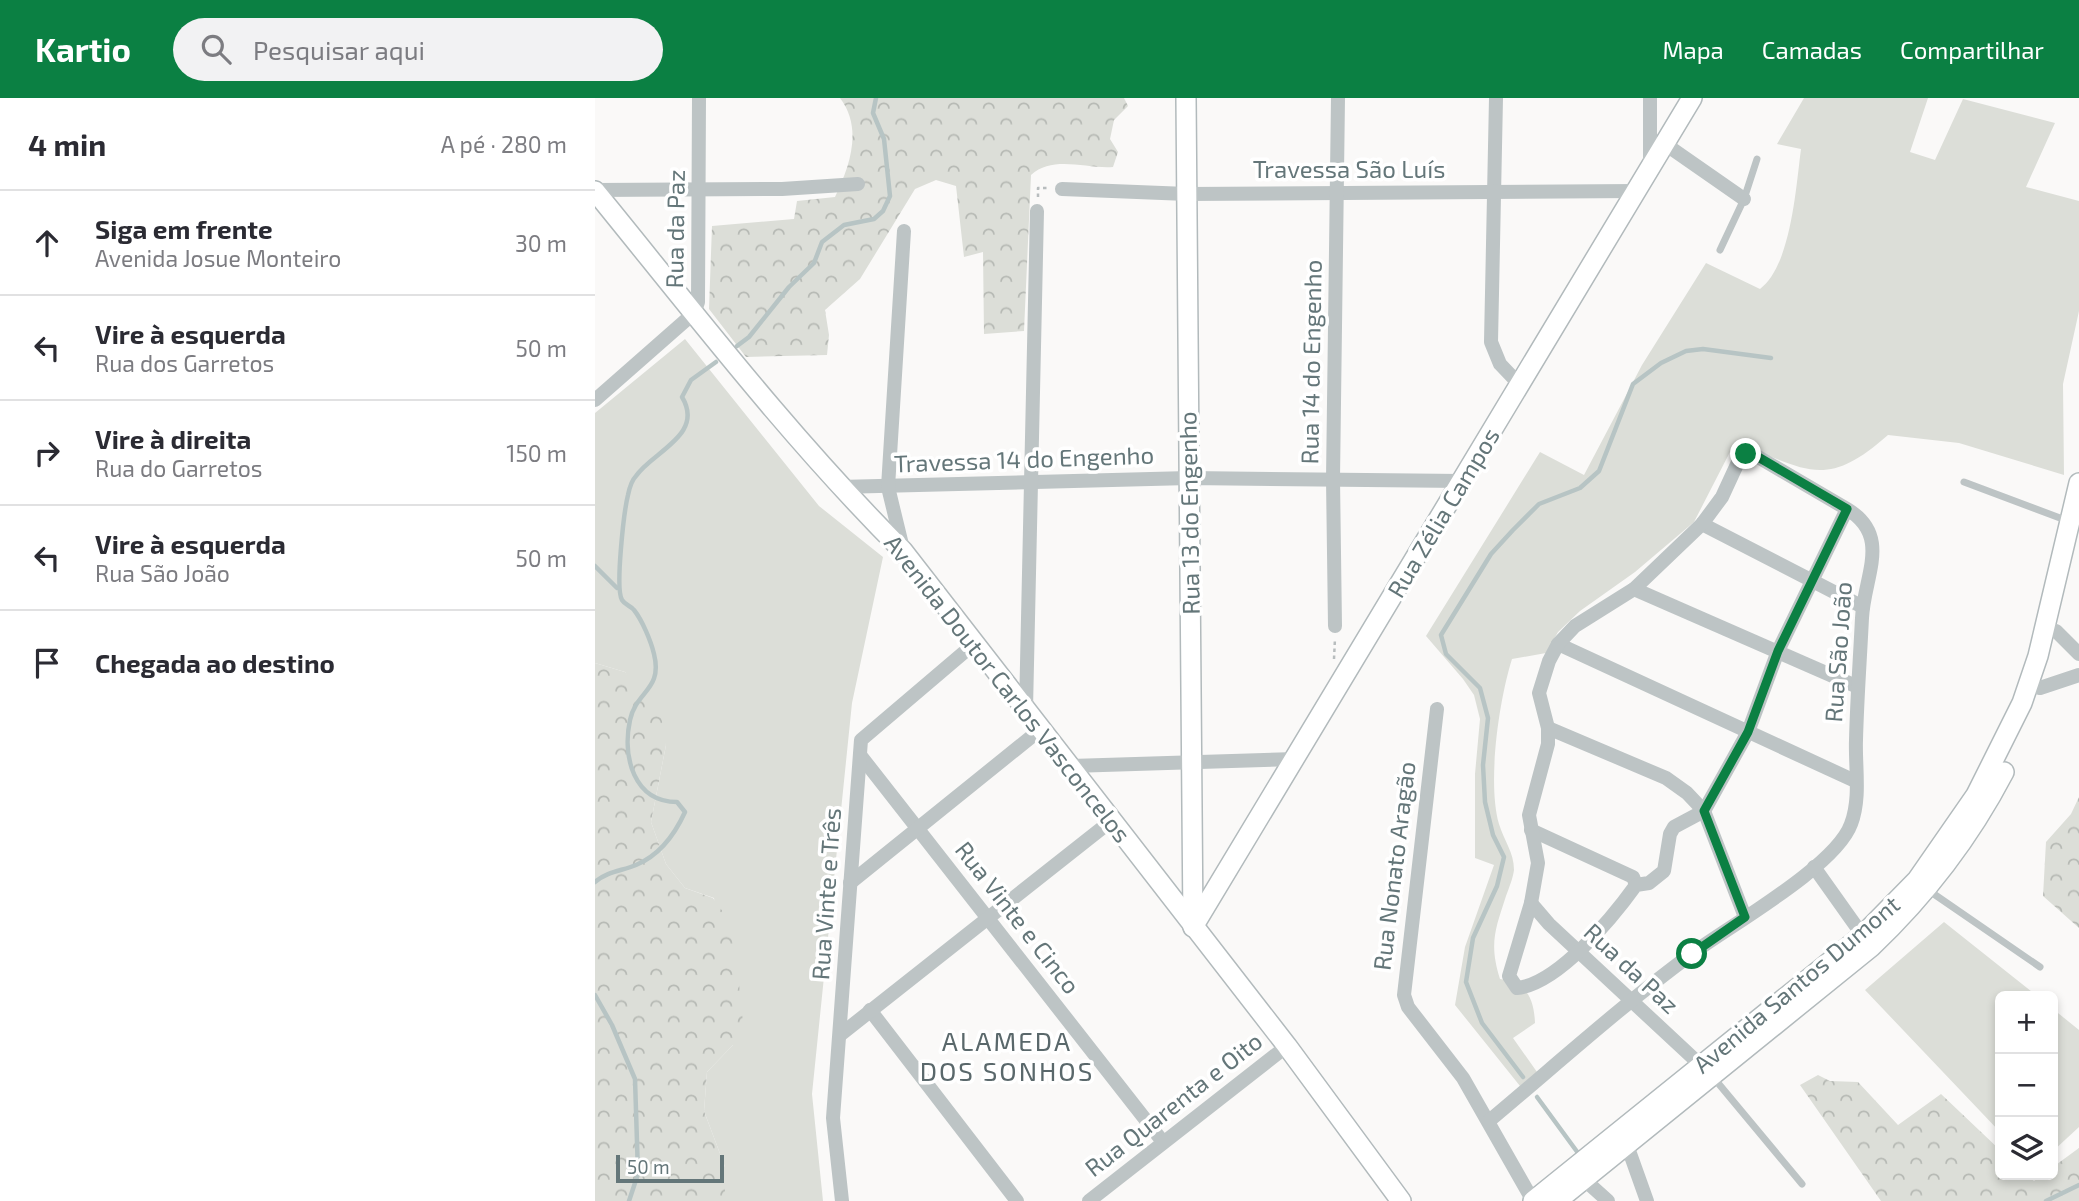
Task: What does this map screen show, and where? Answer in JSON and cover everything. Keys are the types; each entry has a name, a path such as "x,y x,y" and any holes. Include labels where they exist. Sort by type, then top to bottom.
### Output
{"main road":[{"name":"Rua 13 do Engenho","path":"1186,98 1193,927"},
{"name":"Rua Zélia Campos","path":"1193,927 1692,98"},
{"name":"Avenida Doutor Carlos Vasconcelos","path":"595,190 771,411 839,487 903,551 1287,1046 1401,1201"},
{"name":"Avenida Santos Dumont","path":"1533,1201 1578,1175 1928,890 1965,841 2012,755 2050,630 2076,525 2079,483"},
{"name":"Avenida Santos Dumont","path":"1867,941 1954,830 2034,686"},
{"name":"Avenida Santos Dumont","path":"1557,1201 1578,1175"}],"street":[{"name":"Rua da Paz","path":"595,400 694,313 699,291 699,98"},
{"name":"Rua 14 do Engenho","path":"1335,626 1333,479 1338,98"},
{"path":"1496,98 1491,342 1500,364 1520,385"},
{"path":"1650,98 1650,168"},
{"path":"1665,144 1744,198"},
{"path":"595,190 782,189 858,184"},
{"name":"Travessa São Luís","path":"1062,188 1187,194 1636,191"},
{"path":"1026,709 1037,211"},
{"path":"903,551 888,487 904,231"},
{"name":"Rua São João","path":"1489,1121 1692,954 1814,867 1839,843 1850,827 1857,805 1858,687 1863,607 1875,544 1861,518 1753,454 1740,458 1722,497 1702,524 1635,589 1575,626 1558,645 1539,693 1548,728 1548,744 1529,815 1538,863 1531,903 1509,976 1515,987 1538,983 1578,951"},
{"name":"Travessa 14 do Engenho","path":"839,487 1189,478 1462,481"},
{"path":"1578,951 1636,885 1649,883 1664,871 1674,827 1704,811 1748,732 1778,651 1847,509"},
{"path":"1702,524 1863,607"},
{"path":"1635,589 1858,687"},
{"path":"2050,630 2079,654"},
{"name":"Rua Vinte e Três","path":"842,1201 833,1118 861,740 975,643"},
{"path":"1558,645 1856,781"},
{"path":"2034,686 2079,675"},
{"name":"Rua Nonato Aragão","path":"1437,709 1404,995 1408,1007 1437,1041 1489,1121 1533,1201"},
{"path":"1548,728 1666,778 1687,793 1704,811 1745,917"},
{"path":"851,883 916,827 1041,729"},
{"name":"Rua Vinte e Cinco","path":"860,755 1163,1142"},
{"path":"1071,766 1296,759"},
{"path":"840,1035 1111,821"},
{"path":"1531,830 1633,877 1636,885"},
{"path":"1814,867 1867,941"},
{"name":"Rua da Paz","path":"1531,903 1578,951 1707,1071"},
{"path":"870,1010 1017,1201"},
{"name":"Rua Quarenta e Oito","path":"1089,1201 1287,1046"},
{"path":"1623,1138 1647,1201"},
{"path":"1578,1175 1608,1201"}],"lane":[{"path":"1720,250 1744,198 1757,159"},
{"path":"1964,482 2076,525"},
{"path":"1928,890 2040,967"},
{"path":"1707,1071 1802,1184"}],"path":[{"path":"1037,211 1038,188 1062,188"}],"green space":[{"path":"840,98 1124,98 1128,106 1114,120 1110,139 1118,152 1113,167 1059,164 1040,169 1031,175 1024,331 984,334 983,252 964,257 956,186 936,180 915,189 860,279 825,310 829,335 827,355 746,357 709,309 712,226 794,219 797,201 835,197 852,147 851,122"},
{"path":"1804,98 1928,98 1910,152 1935,160 1963,99 2055,123 2026,187 2079,201 2079,311 2063,384 2064,475 1959,443 1888,435 1867,452 1833,469 1802,468 1743,445 1731,450 1694,522 1635,572 1580,611 1558,632 1546,653 1512,659 1499,718 1494,787 1499,824 1511,852 1514,870 1496,928 1494,946 1500,979 1522,988 1533,1006 1535,1023 1513,1038 1537,1072 1520,1086 1455,1005 1465,947 1494,865 1475,858 1475,774 1480,719 1474,695 1426,636 1540,452 1584,475 1642,365 1706,263 1760,289 1770,278 1779,263 1790,225 1801,149 1777,144"},
{"path":"685,339 819,506 883,557 852,703 812,1094 823,1201 725,1201 725,1167 704,1111 707,1072 733,1045 714,898 685,888 666,864 651,822 666,745 625,672 595,663 595,413"},
{"path":"595,663 625,672 661,716 666,745 651,822 666,864 685,888 713,898 733,926 743,1022 733,1045 707,1072 704,1111 725,1167 725,1201 595,1201"},
{"path":"2079,797 2079,928 2043,896 2046,842 2071,814"},
{"path":"1944,922 2031,991 1995,991 1995,1127 1865,990"},
{"path":"2058,1013 2079,1030 2079,1127 2058,1146"},
{"path":"1818,1075 1830,1081 1858,1082 1898,1125 1941,1094 1995,1145 1995,1180 2058,1180 2058,1163 2079,1148 2079,1201 1881,1201 1800,1085"}],"waterway":[{"path":"737,346 749,337 789,287 814,263 822,242 844,225 874,219 883,211 890,196 884,139 873,113 876,98"},
{"path":"1523,1077 1482,1023 1466,982 1473,938 1497,886 1504,857 1493,835 1485,802 1483,765 1488,718 1480,688 1446,654 1441,635 1491,554 1513,530 1539,504 1580,488 1599,471 1633,384 1661,363 1686,351 1703,349 1771,358"},
{"path":"595,882 652,856 671,836 685,812 677,802 662,800 641,786 630,762 630,720 633,710 652,683 656,666 653,649 643,625 634,610 622,600 619,581 621,549 626,504 633,480 682,432 687,422 687,410 682,397 691,380 716,362"},
{"path":"595,566 617,588"},
{"path":"595,995 612,1025 635,1079 638,1174 629,1201"},
{"path":"1537,1097 1578,1153"},
{"path":"2046,1201 2079,1185"}],"district":[{"name":"ALAMEDA DOS SONHOS","path":"1007,1057"}],"route":[{"path":"1692,954 1745,917 1704,811 1748,732 1778,651 1847,509 1753,454 1746,454"}]}
